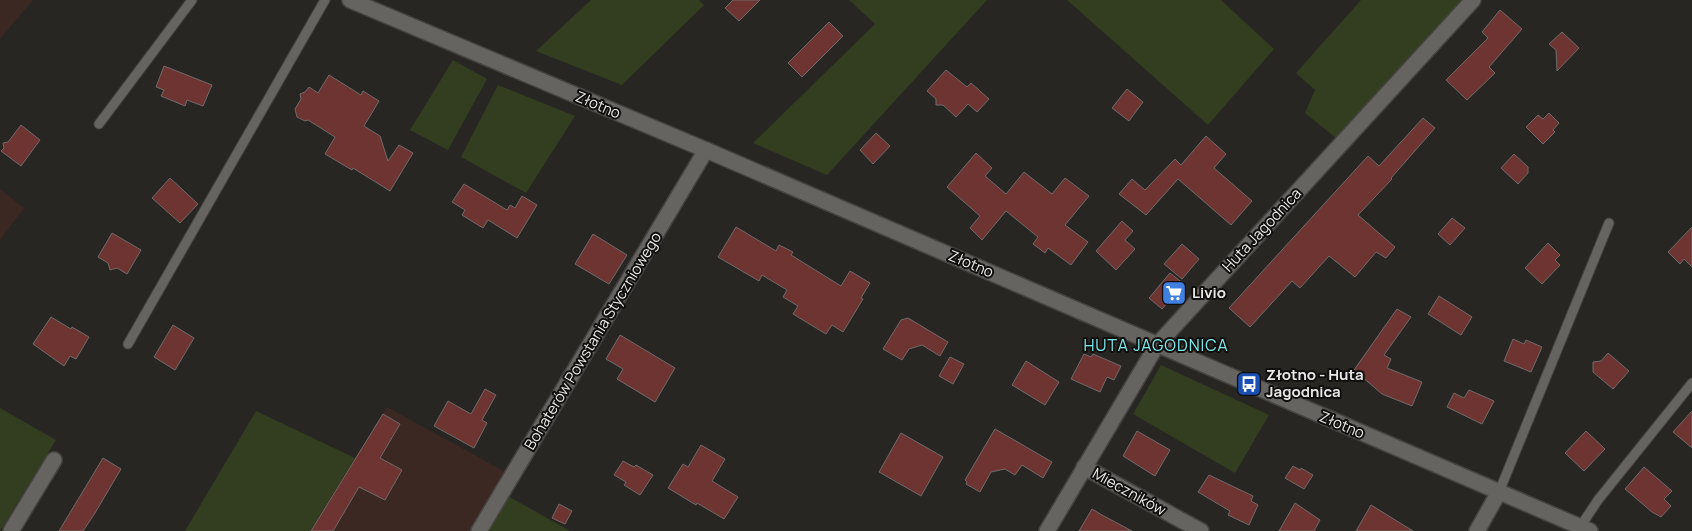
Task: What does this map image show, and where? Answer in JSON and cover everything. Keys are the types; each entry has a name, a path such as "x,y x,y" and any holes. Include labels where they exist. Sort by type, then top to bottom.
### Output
{"street":[{"name":"Złotno","path":"350,0 706,150 1585,529"},
{"name":"Huta Jagodnica","path":"1047,531 1157,345 1473,0"},
{"name":"Bohaterów Powstania Styczniowego","path":"479,531 706,150"},
{"path":"11,531 54,460"},
{"name":"Mieczników","path":"1084,467 1201,531"},
{"path":"1477,531 1499,492"}],"lane":[{"path":"99,124 192,0"},
{"path":"128,344 325,0"},
{"path":"1499,492 1609,223"},
{"path":"1585,529 1598,500 1692,382"}],"shaded area":[{"path":"0,0 33,0 0,39"},
{"path":"0,189 24,208 0,240"},
{"path":"387,407 509,474 472,531 310,531"}],"green space":[{"path":"591,0 699,0 704,5 622,85 536,51"},
{"path":"849,0 987,0 827,175 753,143 875,24"},
{"path":"1067,0 1221,0 1274,49 1208,125"},
{"path":"1361,0 1473,0 1342,143 1305,113 1315,90 1296,73"},
{"path":"453,60 487,79 448,150 410,130"},
{"path":"498,85 575,116 526,193 461,157"},
{"path":"1161,365 1269,415 1235,473 1133,414"},
{"path":"0,408 56,440 0,531"},
{"path":"256,411 355,458 310,531 185,531"},
{"path":"508,496 570,531 488,531"}],"building":[{"path":"733,0 760,0 739,21 725,8"},
{"path":"1500,10 1522,29 1489,67 1495,73 1467,100 1446,80 1488,38 1482,32"},
{"path":"829,22 843,36 802,77 788,63"},
{"path":"1562,32 1579,48 1557,71 1556,50 1549,44"},
{"path":"164,66 212,85 203,106 187,100 185,106 161,96 164,90 156,87"},
{"path":"946,70 967,87 971,83 989,99 977,112 968,104 956,117 943,105 936,105 936,99 927,91"},
{"path":"329,75 361,95 363,91 379,101 364,126 380,136 388,161 399,145 413,153 390,191 353,168 352,170 325,154 335,137 308,120 305,121 297,117 295,109 301,99 300,94 309,87 318,93"},
{"path":"1127,89 1143,102 1129,121 1112,108"},
{"path":"1549,113 1559,123 1553,130 1555,132 1543,144 1526,127 1538,115 1543,119"},
{"path":"1423,118 1435,128 1392,179 1358,215 1395,247 1386,258 1376,252 1355,277 1329,256 1300,288 1292,281 1250,327 1229,308 1368,156 1379,166"},
{"path":"21,125 40,140 21,166 1,151 4,148 3,143 8,142"},
{"path":"876,133 890,146 873,164 860,150"},
{"path":"1206,136 1226,154 1214,168 1252,201 1231,225 1178,179 1146,215 1119,194 1132,179 1145,190 1175,159 1181,165"},
{"path":"976,153 992,168 985,176 1006,194 1024,172 1052,194 1065,178 1089,196 1065,225 1088,242 1071,265 1048,248 1045,253 1033,244 1038,237 1006,211 982,240 970,228 980,216 947,187"},
{"path":"1514,154 1528,167 1528,173 1518,184 1501,168"},
{"path":"170,178 198,204 180,223 152,198"},
{"path":"464,184 507,210 510,205 515,208 522,196 537,205 517,238 488,220 483,228 462,215 465,210 452,202"},
{"path":"1452,218 1465,228 1450,245 1438,234"},
{"path":"1122,221 1133,231 1125,240 1135,249 1116,270 1096,251"},
{"path":"736,227 776,251 779,245 793,252 791,255 841,286 850,271 870,283 861,298 863,299 843,332 832,325 826,334 793,314 798,306 783,297 787,290 762,275 759,281 718,257"},
{"path":"1692,227 1692,267 1684,259 1680,264 1668,252"},
{"path":"112,233 141,250 127,274 117,268 110,270 108,263 98,257"},
{"path":"593,234 627,255 609,284 575,264"},
{"path":"1548,243 1560,255 1555,260 1560,265 1542,284 1525,268"},
{"path":"1182,244 1199,259 1182,279 1164,264"},
{"path":"1170,273 1184,284 1162,309 1149,298"},
{"path":"1439,296 1472,317 1461,335 1428,314"},
{"path":"1397,309 1411,317 1384,355 1391,359 1387,368 1422,382 1412,406 1382,394 1354,370"},
{"path":"51,317 89,337 76,359 70,356 64,366 33,344"},
{"path":"908,318 948,342 940,356 922,345 909,349 902,360 883,349 901,320"},
{"path":"173,325 194,338 175,370 154,357"},
{"path":"620,335 675,368 655,402 617,379 623,369 606,359"},
{"path":"1513,339 1524,344 1526,340 1542,347 1531,372 1504,361"},
{"path":"1608,353 1629,371 1613,389 1593,372 1593,362 1601,361"},
{"path":"1084,354 1091,357 1093,354 1121,366 1114,380 1107,377 1100,392 1071,379"},
{"path":"950,357 964,364 953,384 939,376"},
{"path":"1026,361 1059,382 1045,405 1012,385"},
{"path":"485,389 496,395 482,420 487,423 474,448 434,426 448,401 471,414"},
{"path":"1469,390 1494,401 1482,424 1447,407 1454,393 1464,398"},
{"path":"1692,411 1692,448 1673,432"},
{"path":"383,414 400,424 380,458 402,470 385,500 359,487 333,531 311,531"},
{"path":"995,429 1052,462 1043,478 1022,465 1015,475 1005,469 991,472 980,492 966,484 965,480"},
{"path":"1137,431 1170,450 1155,476 1123,456"},
{"path":"1586,431 1605,449 1584,471 1565,453"},
{"path":"901,433 943,457 921,496 879,472"},
{"path":"701,445 725,459 712,481 738,497 724,519 668,488 683,464 688,467"},
{"path":"103,458 121,469 95,513 83,531 59,531"},
{"path":"623,461 634,467 636,465 653,475 640,495 624,485 626,482 614,475"},
{"path":"1293,466 1313,475 1304,489 1285,478"},
{"path":"1644,467 1672,491 1664,499 1671,506 1661,517 1652,512 1625,489"},
{"path":"1209,475 1253,496 1251,501 1258,505 1249,525 1228,515 1230,511 1198,492"},
{"path":"1295,503 1320,520 1314,531 1279,531"},
{"path":"559,504 572,511 565,524 552,518"},
{"path":"1371,505 1413,531 1356,531"},
{"path":"1092,509 1102,515 1132,531 1079,531"}],"place":[{"name":"Livio","path":"1174,293"},
{"name":"Złotno - Huta Jagodnica","path":"1249,384"}],"district":[{"name":"HUTA JAGODNICA","path":"1156,345"}]}
